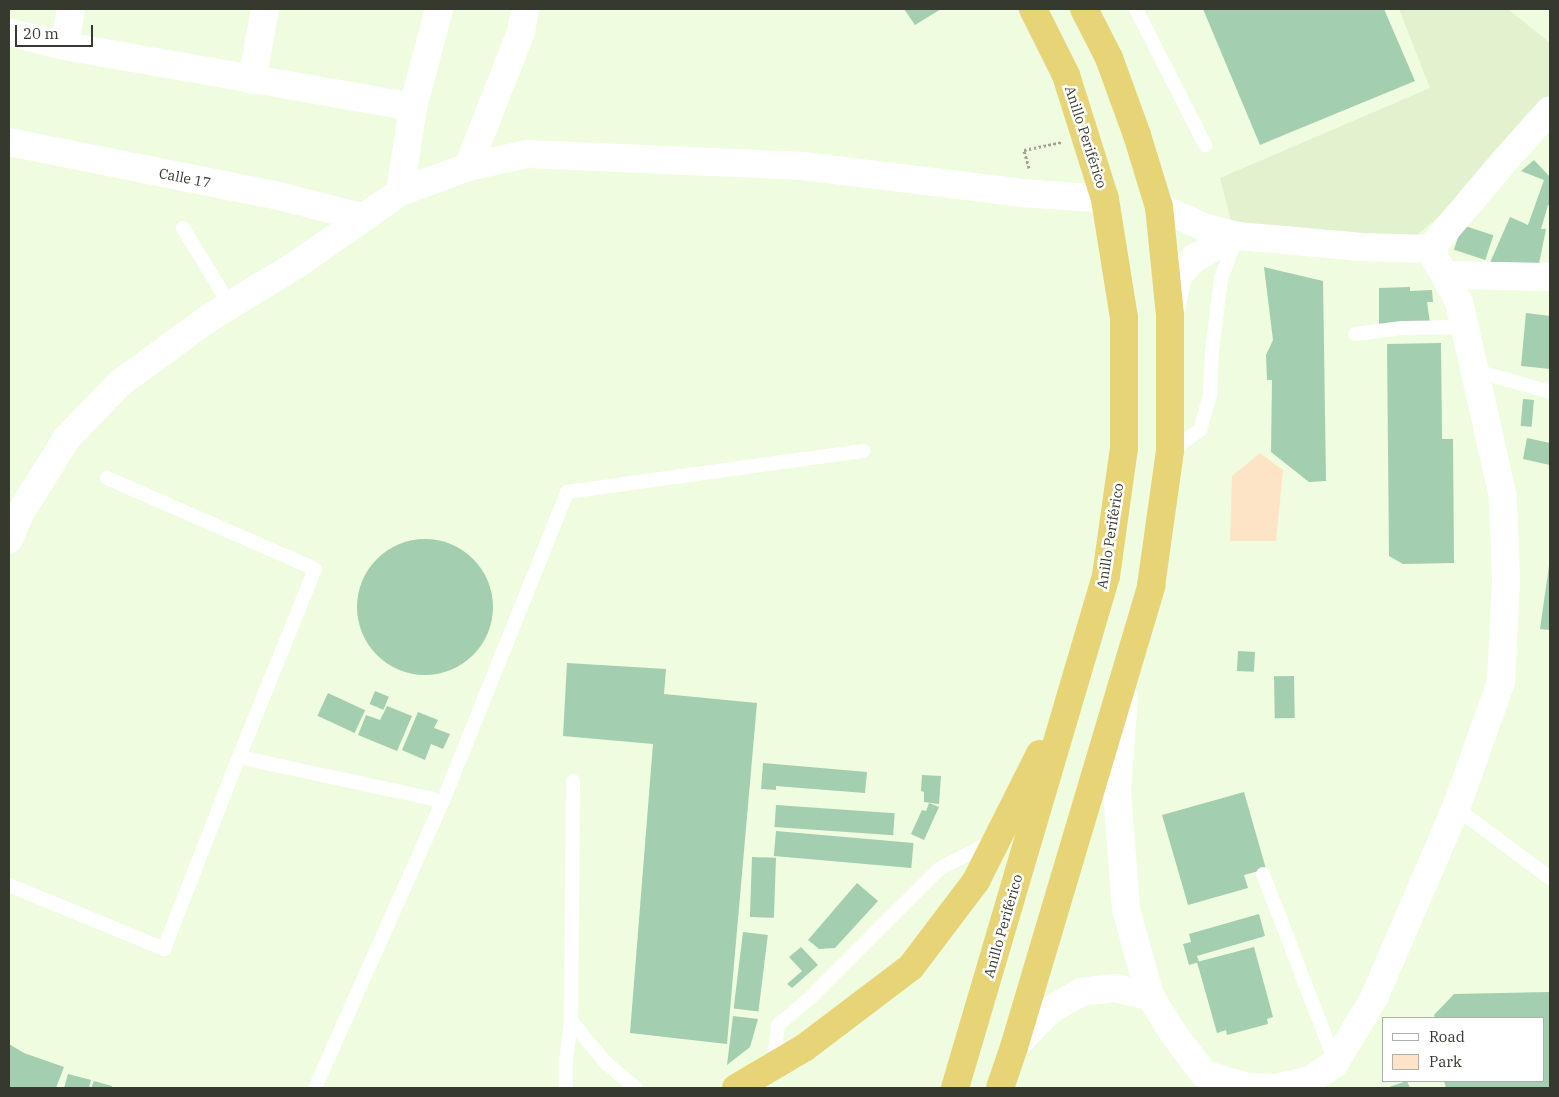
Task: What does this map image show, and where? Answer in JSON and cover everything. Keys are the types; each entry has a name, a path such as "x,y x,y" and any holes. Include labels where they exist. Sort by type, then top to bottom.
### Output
{"highway":[{"name":"Anillo Periférico","path":"955,1088 1106,576 1124,448 1124,318 1105,199 1066,75 1033,9"},
{"path":"1000,1088 1014,1047 1151,586 1170,451 1170,315 1159,206 1137,135 1109,58 1084,9"},
{"path":"736,1088 804,1048 911,967 976,881 1071,693"}],"street":[{"path":"64,46 71,9"},
{"path":"252,80 265,9"},
{"path":"400,192 414,107 439,9"},
{"path":"468,166 521,32 525,9"},
{"path":"9,32 64,46 414,107"},
{"path":"1430,249 1550,110"},
{"name":"Calle 17","path":"9,142 275,195 361,217"},
{"path":"9,539 19,515 67,438 120,384 230,305 299,262 361,217 400,192 468,166 527,154 803,166 1024,193 1105,199"},
{"path":"1159,206 1206,228 1237,236 1363,247 1430,249"},
{"path":"1170,315 1178,275 1196,257 1237,236"},
{"path":"1126,672 1117,792 1121,850 1126,909 1150,996 1199,1081 1247,1087 1276,1088 1311,1080 1335,1063 1374,998 1456,808 1501,682 1506,580 1503,497 1459,302 1446,275 1430,249"},
{"path":"1446,275 1550,277"},
{"path":"1014,1047 1050,1010 1082,992 1115,988 1150,996"}],"lane":[{"path":"1136,9 1205,145"},
{"path":"183,228 230,305"},
{"path":"1170,451 1200,430 1210,396 1212,351 1221,279 1237,236"},
{"path":"1355,334 1402,328 1466,328"},
{"path":"1476,371 1550,392"},
{"path":"315,1088 443,800 567,492 863,452"},
{"path":"9,885 164,949 315,568 107,478"},
{"path":"239,757 443,800"},
{"path":"566,1088 566,1060 571,1021 573,781"},
{"path":"1456,808 1550,878"},
{"path":"773,1067 778,1025 808,1000 940,868 998,838"},
{"path":"1263,874 1335,1063"},
{"path":"571,1021 606,1063 636,1088"}],"path":[{"path":"1031,175 1024,150 1049,145"}],"shaded area":[{"path":"1399,9 1508,9 1550,43 1550,97 1472,188 1416,236 1395,241 1231,222 1220,178 1430,88"}],"green space":[{"path":"1260,453 1283,470 1276,541 1230,541 1232,476"}],"building":[{"path":"904,9 941,9 915,25"},
{"path":"1203,9 1384,9 1415,81 1260,145"},
{"path":"1534,160 1550,177 1550,206 1548,205 1541,229 1546,229 1539,264 1489,265 1510,217 1528,225 1544,180 1521,171"},
{"path":"1462,225 1493,235 1485,260 1454,250"},
{"path":"1264,267 1323,281 1326,481 1309,482 1271,452 1272,380 1267,380 1266,355 1273,340"},
{"path":"1410,287 1410,291 1432,290 1433,302 1427,302 1430,323 1379,324 1379,288"},
{"path":"1526,313 1550,316 1550,369 1521,366"},
{"path":"1441,343 1442,439 1453,439 1454,563 1403,564 1389,556 1387,344"},
{"path":"1523,399 1534,400 1532,427 1521,426"},
{"path":"1527,438 1550,443 1550,465 1523,459"},
{"path":"425,539 451,544 463,550 473,559 482,569 488,581 493,607 488,633 482,645 473,655 463,664 451,670 425,675 399,670 387,664 377,655 368,645 362,633 357,607 362,581 368,569 377,559 387,550 399,544"},
{"path":"1550,566 1550,630 1540,629"},
{"path":"1238,651 1255,652 1254,672 1237,671"},
{"path":"567,663 666,669 664,694 757,703 727,1044 630,1033 653,744 563,736"},
{"path":"1274,676 1294,676 1295,718 1275,718"},
{"path":"375,691 389,697 383,710 370,704"},
{"path":"328,693 365,710 355,733 317,716"},
{"path":"387,706 412,716 397,751 358,735 366,715 380,720"},
{"path":"418,712 438,720 434,728 450,734 443,749 431,744 425,760 402,750"},
{"path":"763,763 867,772 865,793 776,786 776,790 761,789"},
{"path":"922,775 941,776 939,804 924,802 924,792 921,791"},
{"path":"1244,792 1266,869 1244,875 1248,888 1188,905 1162,815"},
{"path":"929,803 939,807 924,840 911,834 922,810 926,811"},
{"path":"776,805 895,813 893,835 774,827"},
{"path":"776,831 913,843 911,868 774,856"},
{"path":"752,857 776,858 774,918 750,917"},
{"path":"857,883 878,901 835,948 819,949 808,940"},
{"path":"1259,914 1265,936 1197,956 1199,962 1189,965 1183,944 1191,942 1189,934"},
{"path":"743,932 768,935 758,1011 734,1008"},
{"path":"801,947 818,965 792,988 787,984 802,971 789,957"},
{"path":"1254,947 1273,1017 1267,1019 1268,1024 1227,1035 1226,1030 1217,1033 1197,962"},
{"path":"1550,992 1550,1088 1446,1088 1444,1082 1544,1082 1544,1017 1435,1017 1434,1015 1454,994"},
{"path":"733,1016 758,1019 750,1047 727,1065"},
{"path":"9,1044 24,1053 64,1067 56,1088 9,1088"},
{"path":"68,1074 91,1080 89,1088 64,1088"},
{"path":"94,1081 112,1086 112,1088 91,1088"},
{"path":"1407,1082 1410,1088 1386,1088"}]}
